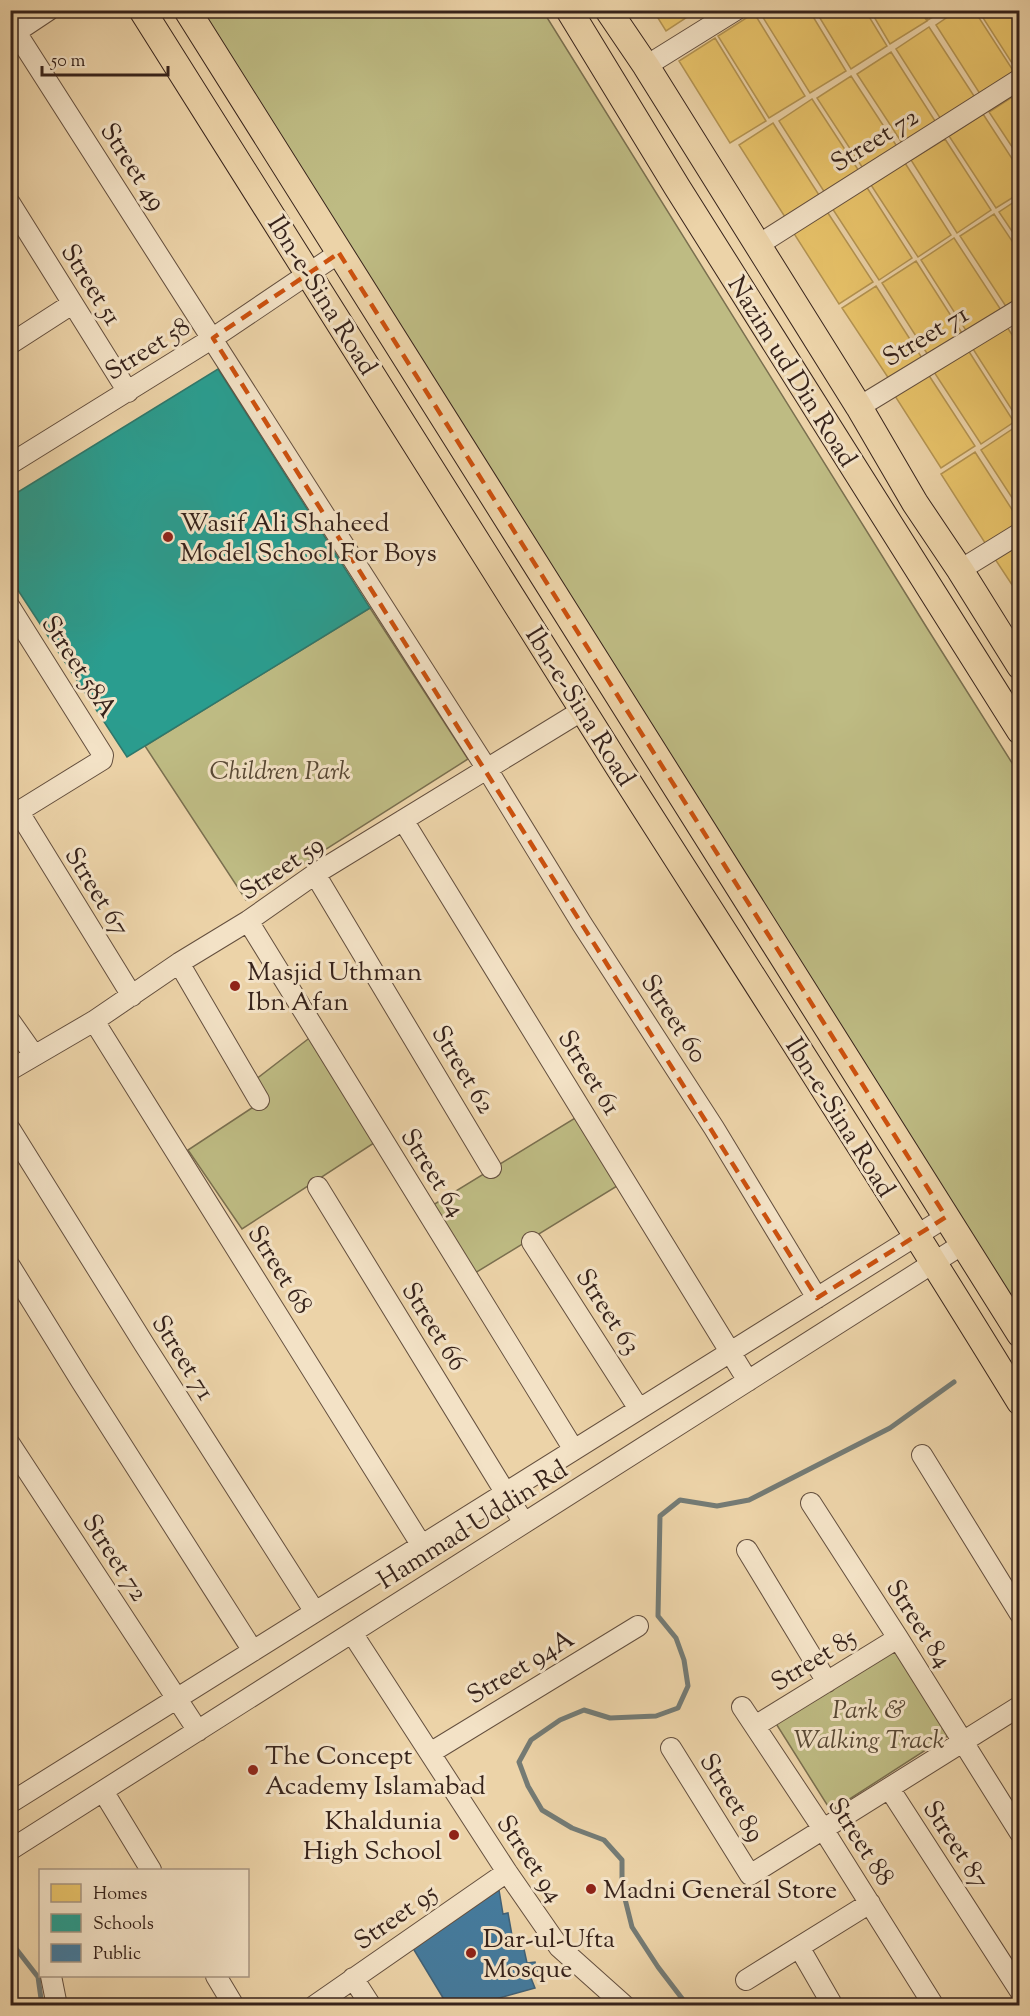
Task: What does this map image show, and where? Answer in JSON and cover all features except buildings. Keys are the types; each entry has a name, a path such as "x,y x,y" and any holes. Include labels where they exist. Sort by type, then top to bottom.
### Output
{"main road":[{"name":"Ibn-e-Sina Road","path":"142,10 1020,1402"},
{"name":"Ibn-e-Sina Road","path":"187,10 1020,1334"},
{"name":"Nazim ud Din Road","path":"569,10 677,187 1020,731"},
{"name":"Nazim ud Din Road","path":"608,10 709,166 859,407 915,503 1020,666"},
{"path":"677,187 709,166"}],"street":[{"path":"13,30 49,10"},
{"path":"646,66 736,10"},
{"name":"Street 49","path":"13,30 213,338 487,769"},
{"name":"Street 72","path":"758,245 1020,79"},
{"name":"Street 51","path":"10,203 128,392"},
{"name":"Street 58","path":"10,464 213,338 339,252"},
{"path":"10,345 72,304"},
{"name":"Street 71","path":"859,407 1020,309"},
{"path":"960,570 1020,533"},
{"name":"Street 58A","path":"10,607 103,755 102,760 21,810 20,814"},
{"name":"Street 59","path":"10,1070 94,1021 178,963 248,921 315,874 583,710"},
{"name":"Street 60","path":"487,769 582,924 714,1128 817,1298"},
{"name":"Street 67","path":"20,814 132,996"},
{"name":"Street 61","path":"403,820 748,1381"},
{"name":"Street 62","path":"315,874 492,1168"},
{"name":"Street 64","path":"248,921 574,1450"},
{"path":"178,963 259,1100"},
{"path":"10,1021 34,1055"},
{"name":"Street 68","path":"94,1021 422,1546"},
{"name":"Street 71","path":"10,1129 315,1612"},
{"name":"Street 66","path":"318,1187 524,1523"},
{"name":"Hammad Uddin Rd","path":"10,1803 946,1217"},
{"name":"Street 63","path":"532,1242 639,1409"},
{"name":"Hammad Uddin Rd","path":"10,1850 963,1244"},
{"path":"10,1266 253,1651"},
{"name":"Street 72","path":"10,1444 198,1731"},
{"path":"922,1455 1020,1614"},
{"name":"Street 84","path":"811,1503 1020,1833"},
{"path":"747,1550 827,1682"},
{"name":"Street 94A","path":"430,1753 638,1626"},
{"name":"Street 94","path":"352,1633 558,1947 625,2006"},
{"name":"Street 85","path":"755,1726 898,1638"},
{"path":"823,1829 1020,1706"},
{"name":"Street 88","path":"742,1707 823,1829 934,2006"},
{"name":"Street 89","path":"671,1748 750,1875 823,1829"},
{"name":"Street 87","path":"889,1788 1020,1991"},
{"path":"103,1791 151,1869"},
{"name":"Street 95","path":"314,2006 507,1872"},
{"path":"746,1980 870,1903"},
{"path":"799,1947 833,2006"},
{"path":"51,1977 57,2006"},
{"path":"217,1977 234,2006"},
{"path":"353,1978 371,2006"}],"highlighted area":[{"path":"339,253 946,1217 817,1298 213,338"}],"green space":[{"path":"196,11 543,11 1019,774 1019,1317"},
{"name":"Children Park","path":"370,608 468,759 246,900 145,746"},
{"path":"312,1036 377,1141 242,1229 188,1150 264,1100 255,1080"},
{"path":"580,1115 622,1183 475,1273 433,1205"},
{"name":"Park & Walking Track","path":"892,1646 949,1735 831,1811 775,1722"}],"waterway":[{"path":"689,2006 658,1967 632,1927 622,1887 622,1860 604,1840 572,1828 542,1810 528,1786 519,1762 531,1740 560,1720 584,1710 610,1718 656,1716 678,1708 688,1686 684,1660 676,1638 658,1616 660,1516 680,1500 717,1506 749,1500 890,1428 954,1382"},
{"path":"10,1941 38,1977 42,2006"}],"place":[{"name":"Wasif Ali Shaheed Model School For Boys","path":"168,537"},
{"name":"Masjid Uthman Ibn Afan","path":"235,986"},
{"name":"The Concept Academy Islamabad","path":"253,1770"},
{"name":"Khaldunia High School","path":"454,1835"},
{"name":"Madni General Store","path":"591,1889"},
{"name":"Dar-ul-Ufta Mosque","path":"471,1953"}]}
